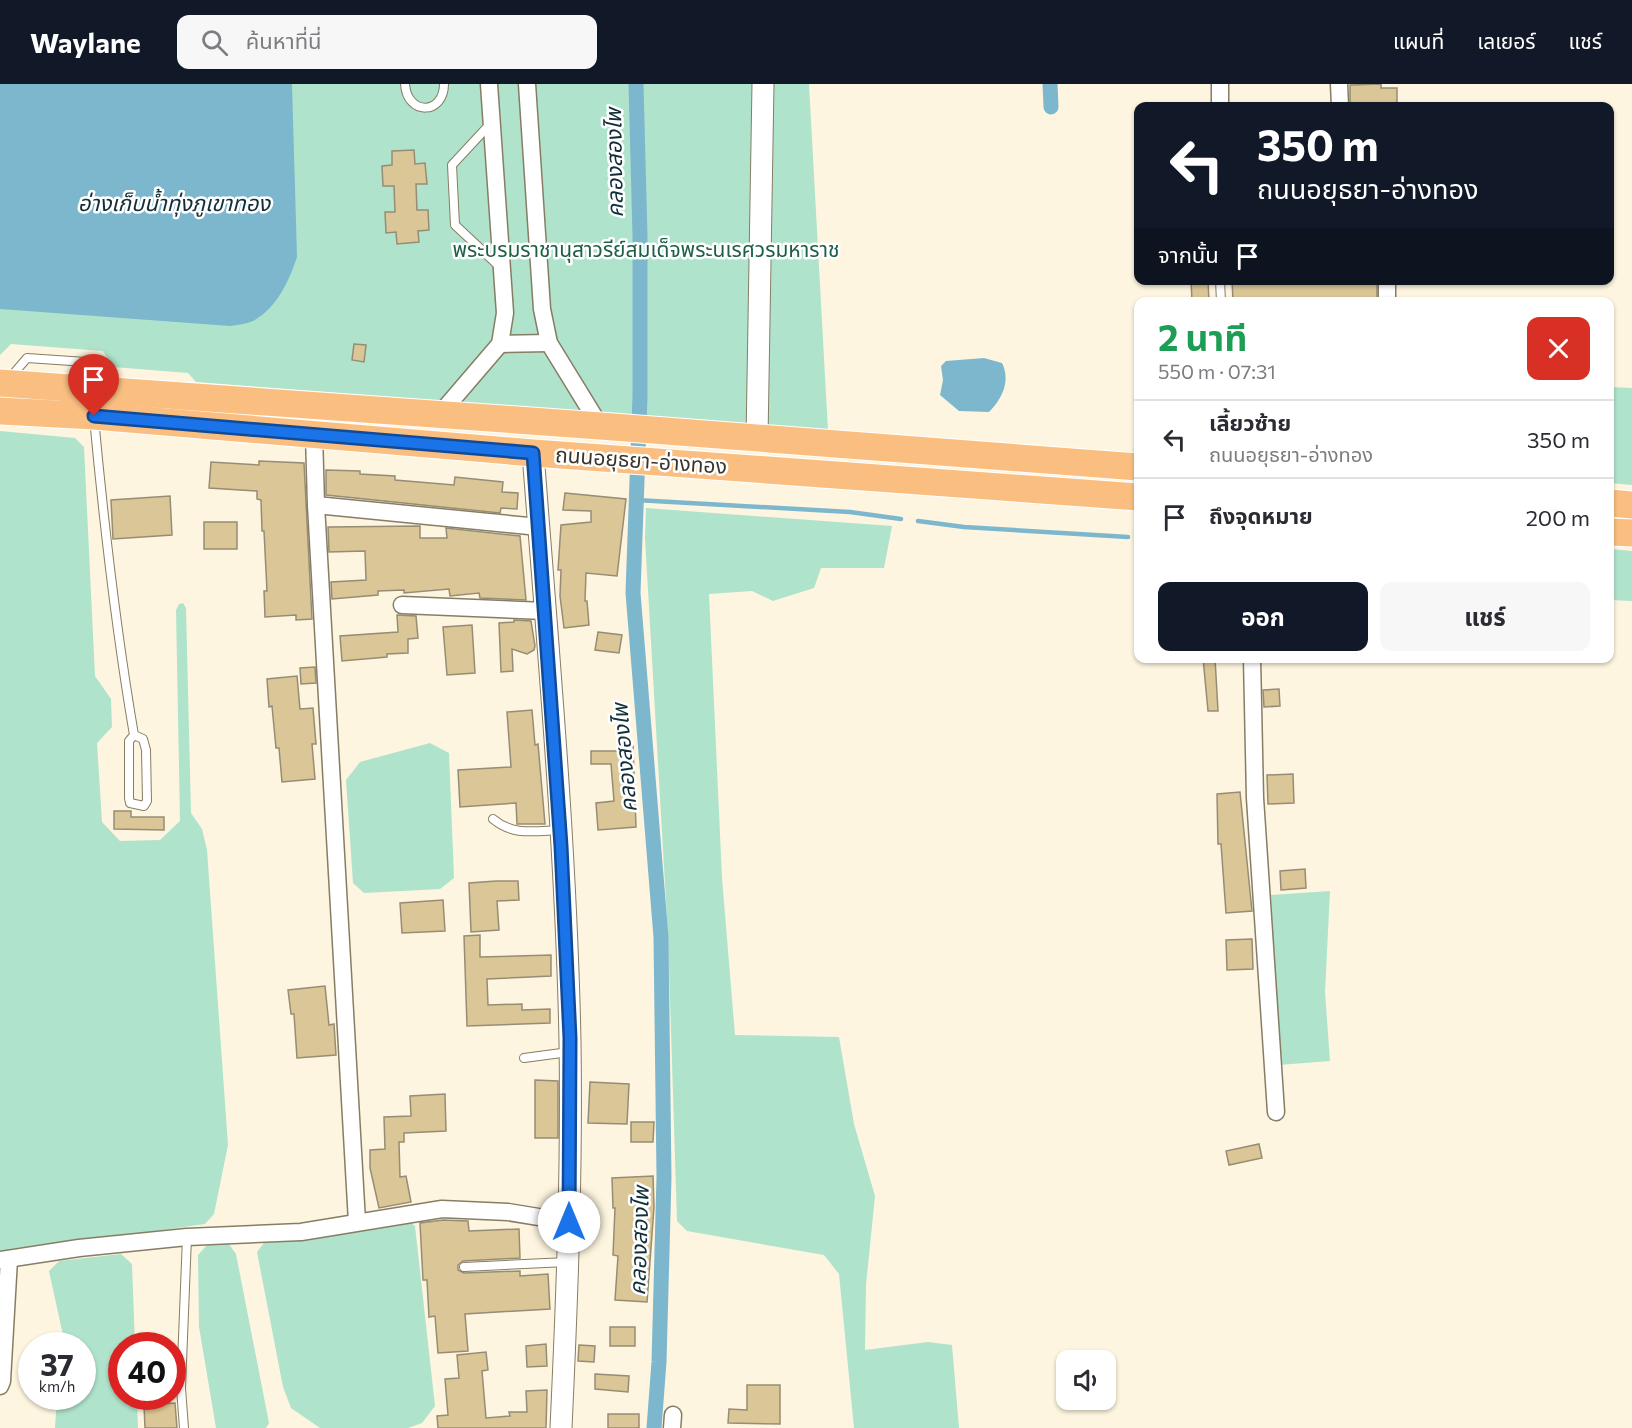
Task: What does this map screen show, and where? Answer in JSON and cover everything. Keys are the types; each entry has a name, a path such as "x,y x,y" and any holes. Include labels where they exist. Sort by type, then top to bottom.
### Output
{"main road":[{"name":"ถนนอยุธยา-อ่างทอง","path":"2,383 1134,467"},
{"name":"ถนนอยุธยา-อ่างทอง","path":"0,411 94,416 533,453 1134,497"},
{"path":"1614,503 1632,505"},
{"path":"1614,532 1632,533"}],"street":[{"path":"440,414 500,344 505,313 489,84"},
{"path":"526,84 542,309 549,343 611,427"},
{"path":"757,439 763,84"},
{"path":"1220,84 1221,102"},
{"path":"1339,84 1340,102"},
{"path":"500,344 549,343"},
{"path":"314,434 316,505 357,1222"},
{"path":"533,453 560,830 570,1052 569,1222 561,1428"},
{"path":"316,505 539,527"},
{"path":"402,605 545,611"},
{"path":"1252,663 1256,798 1276,1113"},
{"path":"0,1386 2,1381 5,1260 79,1248 187,1237 301,1232 442,1209 508,1212 569,1222"}],"lane":[{"path":"405,84 409,99 416,106 426,108 440,101 444,92 444,84"},
{"path":"492,122 452,165 455,225 502,269"},
{"path":"94,416 107,557 118,618 121,662 134,735 129,741 129,798 130,803 144,806 147,801 146,750 143,739 134,735"},
{"path":"493,819 504,828 520,832 560,830"},
{"path":"524,1058 570,1052"},
{"path":"184,1428 181,1388 187,1237"},
{"path":"464,1267 568,1262"}],"green space":[{"name":"พระบรมราชานุสาวรีย์สมเด็จพระนเรศวรมหาราช","path":"0,84 809,84 828,431 196,382 188,373 113,367 103,351 11,344 0,355"},
{"path":"1614,387 1632,388 1632,485 1614,483"},
{"path":"0,431 75,438 84,447 95,676 111,699 112,727 97,743 102,822 120,841 160,840 180,821 176,610 179,604 183,603 186,608 191,813 202,829 207,850 228,1145 214,1214 205,1224 0,1253"},
{"path":"646,508 892,526 884,568 821,568 814,588 773,601 752,591 709,594 722,878 735,1035 839,1037 854,1124 875,1196 866,1285 865,1350 928,1342 952,1345 959,1428 854,1428 839,1274 824,1255 687,1231 677,1221 668,936 645,538"},
{"path":"1614,549 1632,551 1632,601 1614,600"},
{"path":"430,743 449,753 454,878 440,889 364,893 353,883 346,780 360,762"},
{"path":"1330,891 1325,992 1330,1061 1279,1065 1271,895"},
{"path":"409,1221 415,1226 435,1406 422,1423 408,1428 320,1428 291,1408 283,1387 257,1252 266,1240"},
{"path":"229,1244 236,1254 269,1423 266,1428 216,1428 199,1327 198,1255 207,1245"},
{"path":"121,1254 132,1264 135,1332 108,1332 108,1410 137,1410 138,1428 55,1428 56,1410 96,1410 96,1332 62,1332 49,1271 59,1261"}],"water":[{"name":"อ่างเก็บน้ำทุ่งภูเขาทอง","path":"0,84 292,84 297,257 286,284 269,309 253,321 230,326 0,309"},
{"path":"984,358 1002,363 1006,376 1001,396 989,412 959,411 940,395 943,380 941,366 946,361"}],"building":[{"path":"1381,84 1381,88 1397,88 1397,102 1350,102 1350,85"},
{"path":"414,150 415,164 425,163 427,184 416,184 417,210 428,210 429,230 418,231 419,242 397,244 396,232 386,233 385,212 395,212 394,186 383,186 382,166 392,165 392,151"},
{"path":"1191,285 1208,285 1209,297 1192,297"},
{"path":"1232,285 1377,285 1377,297 1233,297"},
{"path":"354,344 366,345 364,362 352,360"},
{"path":"259,461 304,463 312,619 296,620 296,615 265,617 264,591 267,591 264,531 262,531 261,500 257,499 257,491 209,488 211,462 259,465"},
{"path":"326,470 360,471 360,474 395,476 395,480 454,485 455,477 503,482 502,492 518,493 517,509 501,508 500,513 326,495"},
{"path":"565,493 626,499 617,576 586,573 585,601 587,601 589,625 564,628 560,596 561,570 558,570 561,525 591,522 591,511 563,510"},
{"path":"170,496 172,535 113,539 111,500"},
{"path":"204,522 237,522 237,549 204,549"},
{"path":"420,526 420,538 447,538 446,528 520,536 526,600 480,598 479,593 450,596 449,589 404,593 404,590 378,591 378,595 332,599 331,582 366,580 365,551 329,552 328,527"},
{"path":"397,615 416,616 418,638 408,639 408,653 342,661 340,636 398,632"},
{"path":"514,620 531,621 534,650 527,654 512,649 513,671 501,672 499,623 514,622"},
{"path":"472,625 475,673 447,675 443,627"},
{"path":"598,632 622,635 619,653 595,650"},
{"path":"1203,663 1215,663 1218,711 1208,711"},
{"path":"315,667 316,683 301,684 300,668"},
{"path":"297,676 300,709 313,708 316,744 312,744 315,779 282,782 272,706 269,707 267,679"},
{"path":"1279,689 1280,706 1264,707 1263,690"},
{"path":"532,710 535,745 538,744 545,824 517,824 516,803 460,807 458,770 511,767 507,712"},
{"path":"633,746 636,827 598,830 596,803 614,801 611,764 591,764 591,751 620,751 620,747"},
{"path":"1293,774 1294,803 1268,804 1267,775"},
{"path":"1240,792 1252,911 1226,913 1221,844 1218,844 1217,794"},
{"path":"114,811 131,811 131,817 164,817 164,830 114,829"},
{"path":"1305,869 1306,888 1281,890 1280,871"},
{"path":"518,881 519,900 497,901 499,930 471,932 469,883"},
{"path":"443,900 445,931 402,933 400,903"},
{"path":"480,935 480,957 551,955 551,976 487,979 488,1005 522,1004 522,1010 550,1009 550,1023 467,1026 464,936"},
{"path":"1252,939 1253,969 1227,970 1226,940"},
{"path":"325,986 329,1025 334,1024 336,1055 297,1058 294,1014 291,1014 288,990"},
{"path":"535,1080 558,1081 558,1138 535,1138"},
{"path":"590,1082 629,1084 627,1124 588,1123"},
{"path":"445,1094 446,1131 404,1133 404,1142 399,1142 400,1177 406,1176 411,1202 379,1208 370,1168 370,1150 385,1149 384,1117 411,1116 410,1096"},
{"path":"631,1122 654,1122 653,1142 631,1142"},
{"path":"1259,1144 1262,1158 1229,1165 1226,1151"},
{"path":"653,1176 654,1207 647,1302 615,1300 618,1256 613,1255 615,1208 613,1208 612,1178"},
{"path":"443,1220 468,1221 469,1231 519,1229 520,1258 463,1261 458,1265 458,1270 464,1273 520,1271 520,1276 548,1274 550,1309 465,1314 468,1351 438,1353 435,1316 429,1317 427,1280 423,1280 420,1223"},
{"path":"610,1327 635,1327 635,1346 610,1346"},
{"path":"546,1344 547,1366 527,1367 526,1346"},
{"path":"579,1345 595,1346 594,1362 578,1361"},
{"path":"486,1352 488,1370 482,1371 486,1418 510,1416 509,1412 527,1412 526,1391 547,1390 546,1428 438,1428 437,1416 448,1415 445,1379 459,1378 457,1355"},
{"path":"595,1374 629,1376 628,1392 595,1389"},
{"path":"747,1385 780,1385 780,1424 728,1423 729,1409 747,1410"},
{"path":"144,1410 176,1410 177,1428 145,1428"},
{"path":"608,1414 639,1414 639,1428 608,1428"}],"waterway":[{"name":"คลองสองไพ","path":"636,84 640,236 640,396 633,593 661,937 664,1177 659,1362 654,1428"},
{"path":"1050,84 1051,107"},
{"path":"636,500 850,512 901,519"},
{"path":"918,521 964,527 1128,537"}],"route":[{"path":"94,416 533,453 561,846 570,1038 569,1222"}]}
